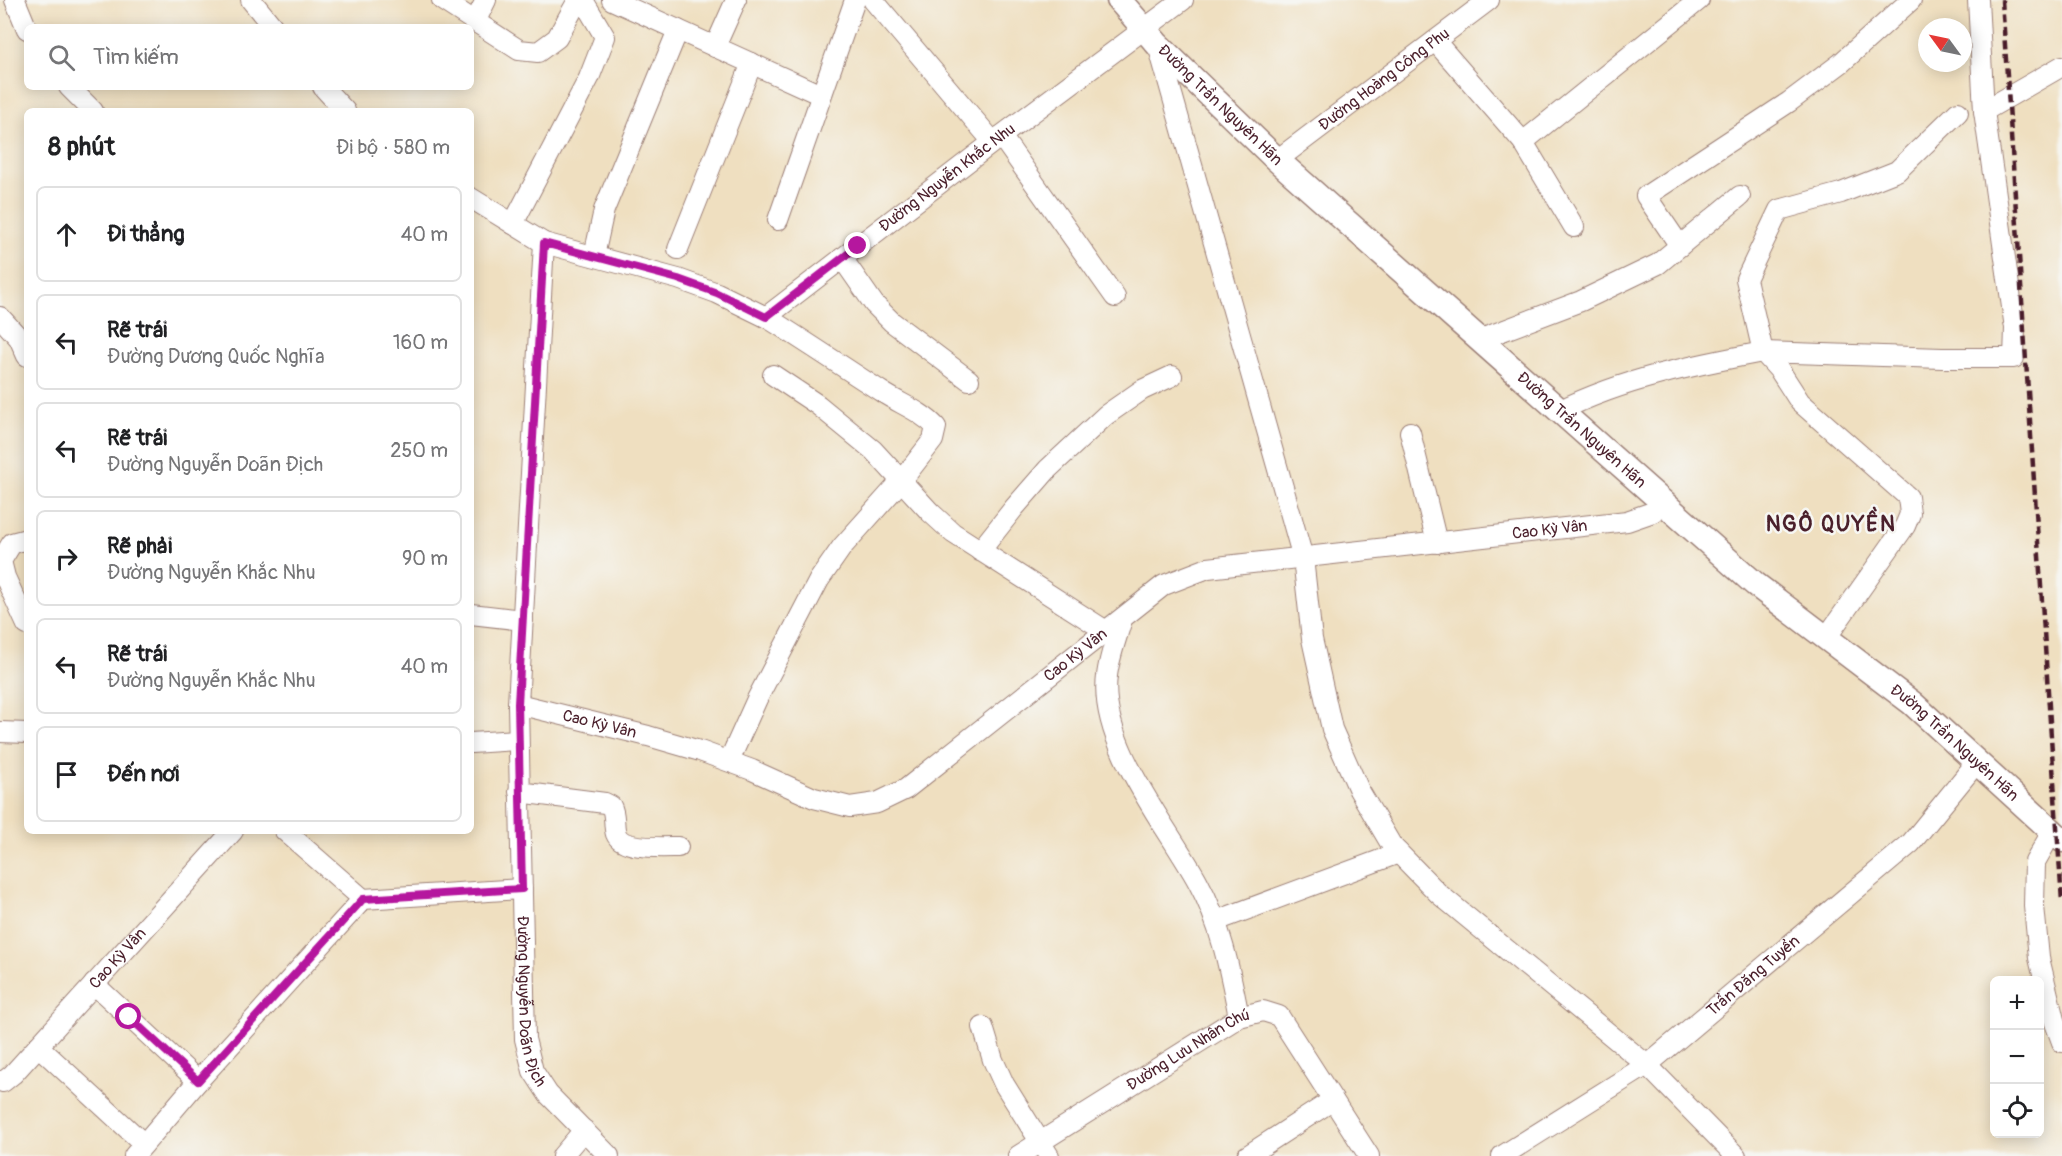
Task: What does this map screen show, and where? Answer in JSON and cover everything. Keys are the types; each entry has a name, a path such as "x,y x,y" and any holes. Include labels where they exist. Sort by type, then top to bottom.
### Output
{"street":[{"path":"15,0 25,24"},
{"path":"251,0 271,24"},
{"path":"442,0 471,13 519,50 538,52 557,38 578,0"},
{"path":"471,13 486,0"},
{"path":"513,224 589,78 605,37 583,0"},
{"path":"612,0 651,8 678,30 821,95"},
{"path":"716,47 735,0"},
{"path":"778,220 855,0"},
{"path":"873,0 997,139 1115,297"},
{"name":"Đường Trần Nguyên Hãn","path":"1119,0 1151,37 1277,160 1755,584 1912,703 2057,836"},
{"name":"Đường Nguyễn Khắc Nhu","path":"766,317 997,139 1151,37 1183,0"},
{"name":"Đường Hoàng Công Phụ","path":"1277,160 1489,0"},
{"path":"1523,142 1699,0"},
{"path":"1680,246 1646,196 1789,102 1841,63 1911,0"},
{"path":"1561,410 1590,395 1634,381 1763,352 2014,358 2015,328 1984,111 1978,0"},
{"path":"594,256 604,210 678,30"},
{"path":"1151,37 1302,558 1312,639 1332,729 1359,790 1392,846 1439,894 1647,1065 1736,1156"},
{"path":"1435,41 1523,142 1574,227"},
{"path":"678,249 752,63"},
{"path":"1984,111 2062,66"},
{"path":"72,90 90,108"},
{"path":"326,90 342,108"},
{"path":"1826,638 1905,526 1910,513 1908,496 1800,402 1763,352 1746,279 1779,210 1841,193 1897,171 1958,112"},
{"path":"1481,339 1550,314 1617,285 1658,264 1740,196"},
{"path":"474,200 544,243 678,279 717,293 766,317 886,395 926,416 936,427 933,440 902,480 842,547 819,580 757,699 729,762"},
{"name":"Đường Nguyễn Doãn Địch","path":"544,243 517,740 525,1039 533,1071 548,1094 609,1156"},
{"path":"842,258 874,304 892,322 969,380"},
{"path":"0,317 24,343"},
{"path":"773,375 845,426 873,450 953,533 1106,631"},
{"path":"980,551 1048,469 1106,415 1142,390 1172,376"},
{"path":"1410,432 1437,543"},
{"name":"Cao Kỳ Vân","path":"518,704 648,736 729,762 814,798 850,807 877,803 906,789 1164,585 1208,568 1628,521 1653,512 1663,500"},
{"path":"24,540 12,543 1,561 5,577 24,618"},
{"path":"474,614 523,620"},
{"path":"1122,619 1107,676 1107,705 1117,741 1131,771 1199,883 1216,921 1225,950 1239,1017"},
{"path":"0,732 24,733"},
{"path":"474,743 517,740"},
{"name":"Trần Đăng Tuyển","path":"1502,1156 1647,1065 1911,843 1977,762"},
{"path":"519,792 605,803 611,806 615,813 616,833 622,842 632,845 678,847"},
{"name":"Cao Kỳ Vân","path":"0,1081 3,1082 13,1074 230,834"},
{"path":"288,834 363,899"},
{"path":"2057,836 2035,862 2034,906 2039,958 2054,1020 2062,1042"},
{"path":"1216,921 1399,853"},
{"path":"38,1046 140,1152 198,1081 363,899 522,889"},
{"path":"94,984 198,1081"},
{"name":"Đường Lưu Nhân Chú","path":"1018,1156 1045,1149 1239,1017 1263,1011 1279,1016 1369,1156"},
{"path":"983,1027 993,1060 1004,1084 1045,1149"},
{"path":"1247,1156 1332,1100"},
{"path":"562,1156 584,1130"}],"railway":[{"path":"2002,0 2062,902"}],"district":[{"name":"NGÔ QUYỀN","path":"1831,524"}],"route":[{"path":"129,1017 198,1081 363,899 522,889 518,704 544,243 678,279 717,293 766,317 858,246"}]}
